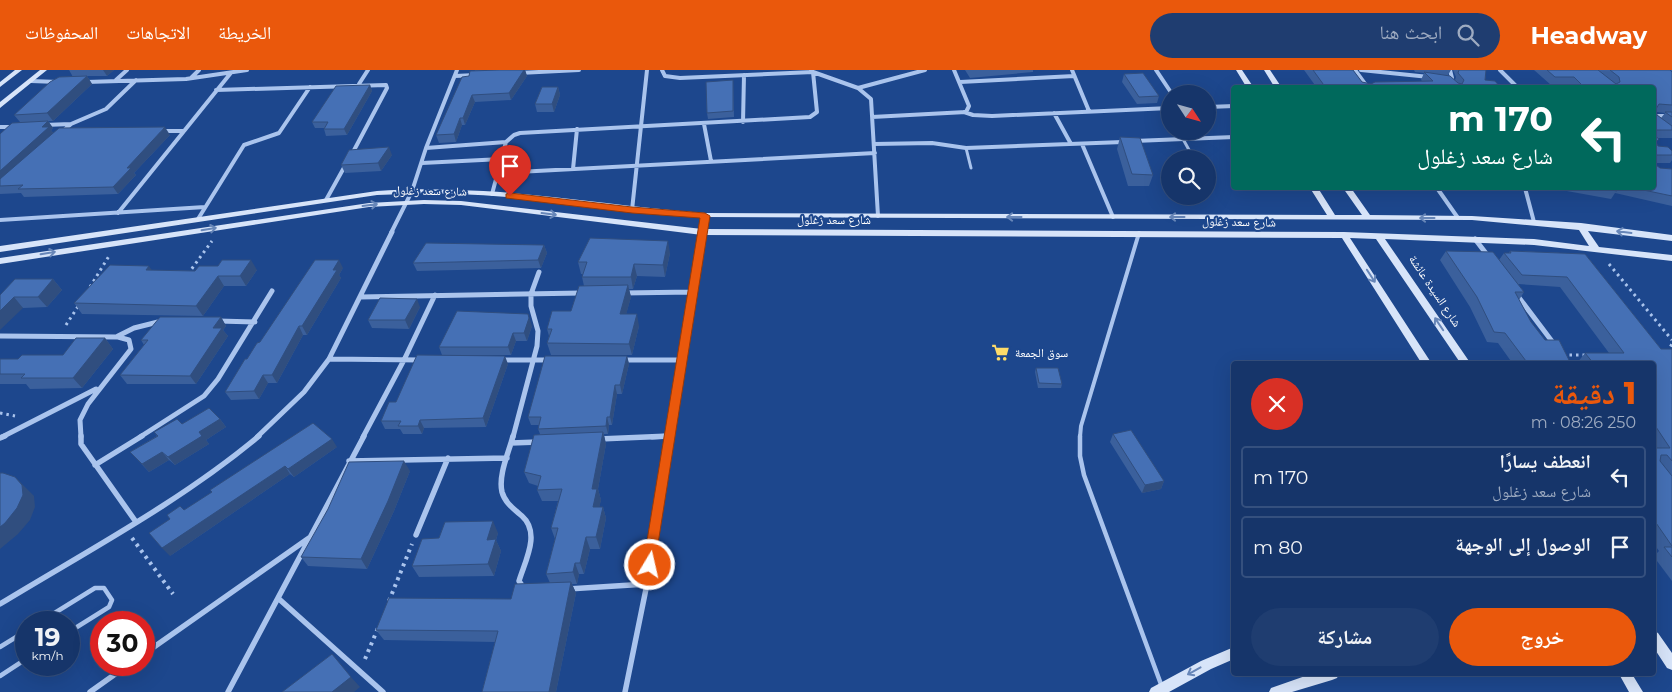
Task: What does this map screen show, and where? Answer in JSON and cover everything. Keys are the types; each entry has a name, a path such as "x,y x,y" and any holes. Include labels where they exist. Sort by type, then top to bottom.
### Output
{"street":[{"path":"0,86 19,70"},
{"path":"0,106 44,70"},
{"path":"115,80 127,70"},
{"path":"191,78 199,70"},
{"path":"83,82 191,78 247,70"},
{"path":"359,84 368,70"},
{"path":"0,604 125,529 232,458 270,426 304,392 329,359 412,191 426,148 456,70"},
{"path":"511,74 579,70"},
{"path":"632,210 640,165 641,126 647,70"},
{"path":"662,70 665,76 670,78 812,71 858,88 871,99 878,216"},
{"path":"858,88 925,70"},
{"path":"954,70 969,108 964,112"},
{"path":"1072,70 1089,111"},
{"path":"1156,70 1166,85"},
{"path":"1239,70 1248,85"},
{"path":"1267,70 1277,85"},
{"path":"1355,70 1366,85"},
{"path":"1361,70 1430,77"},
{"path":"1448,80 1452,78 1450,70"},
{"path":"1500,70 1515,85"},
{"path":"426,148 506,142 520,134 641,126 800,120 815,115 817,112 812,71"},
{"path":"118,213 230,73"},
{"path":"455,76 483,75"},
{"path":"743,122 744,75"},
{"path":"960,82 1074,76"},
{"path":"1440,78 1452,83"},
{"path":"71,132 62,132 71,124 106,109 136,80"},
{"path":"30,81 66,82"},
{"path":"216,90 359,84 383,84 388,87 326,200"},
{"path":"198,219 244,145 254,140 274,137 279,133 310,86"},
{"path":"0,91 15,91 15,94"},
{"path":"1216,107 1231,106"},
{"path":"872,117 964,112 983,116 1161,108"},
{"path":"1054,113 1071,144"},
{"path":"1656,116 1672,116"},
{"path":"37,126 71,124"},
{"path":"704,124 711,161"},
{"path":"0,127 18,126"},
{"path":"572,169 577,130"},
{"path":"156,131 184,131"},
{"path":"1216,137 1231,136"},
{"path":"874,144 918,142 966,148 1163,140"},
{"path":"492,194 506,142"},
{"path":"1082,144 1113,217"},
{"path":"498,173 875,153"},
{"path":"422,164 502,159"},
{"path":"1315,190 1333,218"},
{"path":"1349,190 1368,218"},
{"path":"1438,190 1458,218"},
{"path":"1526,190 1534,222"},
{"name":"شارع سعد زغلول","path":"0,248 376,193 412,191 453,191 492,194 632,210 705,216 1458,218 1581,226 1672,238"},
{"name":"شارع سعد زغلول","path":"0,261 369,205 405,202 461,203 702,232 1344,235 1474,239 1594,248 1672,258"},
{"path":"0,220 205,207"},
{"path":"625,692 647,584 705,216"},
{"path":"1235,217 1243,234"},
{"path":"1581,226 1594,248"},
{"path":"1344,235 1425,361"},
{"name":"شارع السيدة عائشة","path":"1378,236 1464,361"},
{"path":"1474,239 1492,262"},
{"path":"529,591 519,581 531,531 527,522 509,506 501,495 501,481 534,360 538,331 531,306 531,294 539,272"},
{"path":"95,465 204,396 212,388 255,322 272,291"},
{"path":"617,293 693,292"},
{"path":"360,297 588,293"},
{"path":"1516,293 1563,354"},
{"path":"228,692 279,599 349,461 404,360 435,295"},
{"path":"118,337 152,322 168,320"},
{"path":"216,321 255,322"},
{"path":"0,336 118,337 129,340 131,349 99,388 80,420 81,444 136,522"},
{"path":"329,359 432,360"},
{"path":"497,360 554,360"},
{"path":"613,360 682,360"},
{"path":"0,438 99,388"},
{"path":"590,440 670,436"},
{"path":"511,443 541,442"},
{"path":"416,535 448,458"},
{"path":"349,461 507,458"},
{"path":"155,646 310,537"},
{"path":"557,590 647,584"},
{"path":"279,599 383,692"},
{"path":"1656,640 1672,664"},
{"path":"1160,690 1206,665 1231,654"},
{"path":"90,692 113,676"},
{"path":"1276,692 1294,684 1324,676"},
{"path":"1625,676 1636,692"}],"lane":[{"path":"966,148 971,168"},
{"path":"1139,233 1078,441 1079,458 1084,475 1160,690"},
{"path":"58,611 95,588 104,588 112,600 109,607 80,625"},
{"path":"0,647 15,638"},
{"path":"0,676 15,666"}],"path":[{"path":"187,275 223,227"},
{"path":"89,290 118,243"},
{"path":"1594,248 1644,304 1672,342 1667,353 1659,356"},
{"path":"59,336 84,298"},
{"path":"1563,354 1592,355"},
{"path":"125,529 173,594"},
{"path":"386,608 416,535"},
{"path":"360,671 378,626"}],"building":[{"path":"524,70 509,93 472,95 454,134 436,135 462,77 469,76 470,71"},
{"path":"1313,70 1353,70 1362,82 1371,84 1375,82 1433,81 1424,72 1450,76 1462,84 1464,80 1458,73 1459,70 1486,70 1485,80 1495,81 1498,85 1324,85"},
{"path":"1547,70 1598,70 1616,84 1620,82 1619,77 1610,70 1670,70 1672,72 1672,105 1659,104 1656,109 1656,85 1582,85 1574,77 1555,77"},
{"path":"1143,73 1159,96 1139,97 1124,74"},
{"path":"87,76 47,113 14,115 50,82 59,77"},
{"path":"733,80 733,111 707,113 706,82"},
{"path":"370,85 344,129 324,129 328,122 312,122 336,86"},
{"path":"542,87 558,87 552,104 535,104"},
{"path":"1656,109 1657,115 1672,126 1672,130 1656,130"},
{"path":"1665,112 1672,112 1672,117"},
{"path":"48,121 42,127 49,127 0,171 0,134 12,123"},
{"path":"165,127 127,168 131,168 113,187 18,189 23,185 0,186 0,179 59,128"},
{"path":"1120,137 1140,138 1153,175 1132,174"},
{"path":"1656,142 1658,146 1668,147 1672,151 1672,155 1656,155"},
{"path":"389,147 378,163 341,165 349,150"},
{"path":"1656,165 1660,168 1672,169 1672,196 1644,190 1656,190"},
{"path":"590,238 668,241 663,265 634,264 631,277 582,277 587,262 578,262"},
{"path":"426,243 544,245 538,260 413,263"},
{"path":"1446,251 1493,252 1524,292 1515,292 1531,322 1545,340 1559,340 1570,361 1526,361 1505,333 1494,332 1477,297"},
{"path":"1510,251 1585,254 1661,349 1672,349 1672,461 1667,455 1661,455 1660,461 1672,476 1672,546 1656,523 1656,448 1670,448 1656,427 1656,361 1592,361 1585,353 1624,353 1567,277 1522,275 1504,253 1511,253"},
{"path":"222,260 251,260 240,276 218,276 196,306 74,303 110,265 149,266 146,270 195,271 199,266 218,266"},
{"path":"315,260 339,260 333,270 337,270 302,326 299,326 272,375 263,375 254,391 225,392 245,359 247,359 257,343 260,342"},
{"path":"15,279 53,279 38,297 14,297 0,311 0,295"},
{"path":"628,285 620,314 637,314 629,344 547,343 552,329 547,329 552,311 571,311 579,286"},
{"path":"380,298 417,299 405,320 368,320"},
{"path":"457,311 528,314 529,318 524,333 513,333 508,347 439,347"},
{"path":"160,317 221,317 213,328 222,328 190,376 120,375 148,340 141,340"},
{"path":"76,338 105,338 73,378 21,378 25,374 0,374 0,359 18,359 22,355 63,355"},
{"path":"417,355 505,356 483,418 420,420 418,426 398,426 401,421 381,421 389,402 396,402"},
{"path":"545,356 627,356 620,385 615,385 610,417 607,417 606,426 538,429 541,417 528,417"},
{"path":"1036,368 1058,368 1062,384 1039,383"},
{"path":"209,408 220,419 199,432 202,436 168,457 162,452 142,464 130,452 158,436 154,432 177,419 182,424"},
{"path":"313,423 332,439 288,469 285,466 162,548 149,533 170,519 167,515 180,506 184,510 212,492 210,490"},
{"path":"1131,430 1164,481 1145,485 1113,434"},
{"path":"603,432 592,489 597,489 593,507 603,507 596,537 586,537 580,563 575,563 573,572 546,574 558,528 551,528 562,489 537,490 541,476 524,472 534,435"},
{"path":"404,461 361,559 301,557 328,509 349,462"},
{"path":"0,473 15,477 22,485 23,495 17,508 0,527"},
{"path":"493,521 487,540 496,539 488,564 412,566 422,539 439,538 445,522"},
{"path":"1664,547 1672,547 1672,557"},
{"path":"571,582 549,692 482,692 498,631 376,630 389,598 511,599 515,584"},
{"path":"332,654 351,677 332,692 282,692"}],"place":[{"name":"سوق الجمعة","path":"1001,353"}],"route":[{"path":"510,196 669,214 705,216 650,565"}]}
